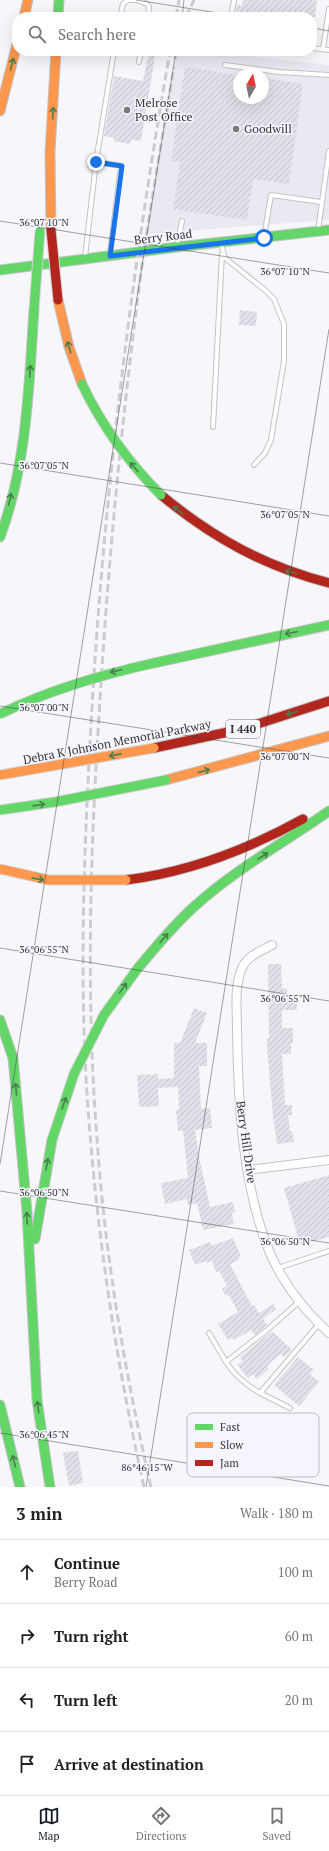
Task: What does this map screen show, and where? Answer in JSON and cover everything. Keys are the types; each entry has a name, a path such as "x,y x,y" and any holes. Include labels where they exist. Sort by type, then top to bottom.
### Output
{"main road":[{"path":"25,12 28,0"},
{"path":"58,12 59,0"},
{"path":"0,111 14,56"},
{"path":"56,56 50,152 50,230 58,300 69,347 82,384 100,419 121,451 138,472 160,495 203,529 241,551 283,570 329,583"},
{"path":"0,537 4,526 19,461 28,401 40,231 50,152"},
{"name":"Berry Road","path":"0,270 177,247 221,247 264,238 329,230"},
{"path":"0,714 46,693 80,681 154,663 329,625"},
{"name":"Debra K Johnson Memorial Parkway","path":"0,775 154,748 242,729 329,701"},
{"name":"I 440","path":"0,810 55,802 166,780 292,748 329,736"},
{"path":"0,869 49,880 126,880 168,875 205,865 232,855 304,818 329,809"},
{"path":"29,1271 52,1140 78,1067 104,1015 138,968 180,919 209,894 245,867 300,833 329,809"},
{"path":"0,1020 13,1058 27,1212 37,1400 50,1487"},
{"path":"0,1405 20,1487"}],"street":[{"name":"Berry Hill Drive","path":"272,944 248,960 242,968 238,980 237,1032 240,1100 248,1170 261,1227 278,1268 300,1301 319,1324 329,1333"},
{"path":"248,1170 329,1160"}],"lane":[{"path":"121,12 123,4 128,0 136,0 147,4 150,8 149,12"},
{"path":"232,12 234,0"},
{"path":"323,49 329,8"},
{"path":"317,48 329,50"},
{"path":"85,259 96,162 113,56"},
{"path":"139,62 140,56"},
{"path":"225,65 279,72 329,75"},
{"path":"318,231 329,151"},
{"path":"96,162 122,166 110,256"},
{"path":"264,238 270,195 321,202"},
{"path":"177,247 182,221"},
{"path":"213,427 221,247"},
{"path":"221,247 225,258 231,264 260,286 274,299 284,324 284,361 271,440 265,453 254,464"},
{"path":"278,1268 329,1251"},
{"path":"226,1362 267,1330 300,1301"},
{"path":"260,1393 319,1324"},
{"path":"209,1333 226,1362 240,1379 260,1393 290,1408"}],"shaded area":[{"path":"176,56 249,56 329,65 329,220 146,234"}],"building":[{"path":"243,0 317,0 316,12 236,12 237,5 242,6"},
{"name":"Melrose Post Office","path":"148,56 155,56 141,141 131,140 130,144 114,141 114,138 104,136 114,76 143,81"},
{"name":"Goodwill","path":"185,67 233,74 233,104 269,104 269,79 303,84 289,184 253,179 247,220 173,209 180,162 171,161"},
{"path":"240,310 257,312 256,326 239,325"},
{"path":"268,964 281,964 282,989 287,988 287,997 297,997 297,1010 282,1010 282,1028 293,1028 291,1054 282,1054 285,1105 292,1105 292,1115 288,1115 290,1131 292,1131 294,1142 277,1144 267,1048 267,1039 269,1039"},
{"path":"194,1008 207,1013 195,1043 207,1043 207,1066 199,1066 201,1109 210,1108 212,1128 195,1130 199,1156 210,1207 233,1202 235,1212 232,1213 234,1224 203,1230 197,1203 188,1205 187,1199 165,1204 161,1183 188,1178 183,1131 178,1131 176,1110 179,1109 178,1087 158,1088 159,1106 139,1107 137,1075 158,1074 158,1079 174,1078 174,1043 180,1043"},
{"path":"329,1175 329,1237 300,1245 284,1188"},
{"path":"233,1238 241,1257 238,1258 239,1260 230,1264 252,1306 254,1305 259,1313 273,1304 276,1309 263,1319 267,1325 255,1335 251,1330 234,1340 233,1338 228,1340 218,1324 238,1312 229,1295 226,1296 222,1289 227,1286 219,1271 216,1272 212,1261 206,1263 206,1261 195,1265 189,1250 210,1242 211,1246"},
{"path":"272,1331 292,1350 284,1357 281,1354 267,1366 269,1369 257,1379 253,1374 248,1378 237,1365 243,1361 240,1357"},
{"path":"298,1357 314,1370 310,1374 319,1382 299,1406 274,1385"},
{"path":"78,1451 83,1483 69,1486 63,1453"}],"railway":[{"path":"177,12 179,0"},
{"path":"188,12 194,0"},
{"path":"144,1487 123,1385 107,1283 94,1180 86,1077 83,952 88,785 95,656 110,482 130,309 142,223 169,56"},
{"path":"151,1487 117,1314 105,1227 97,1139 91,1034 90,928 93,822 99,716 117,483 129,367 144,251 174,67"}],"traffic: fast":[{"path":"58,12 59,0"},
{"path":"0,270 177,247 329,230"},
{"path":"34,309 40,231"},
{"path":"0,537 9,510 21,453 28,396 34,309"},
{"path":"82,384 107,429 138,470 161,495"},
{"path":"154,663 329,625"},
{"path":"0,714 56,690 154,663"},
{"path":"0,810 55,802 166,780"},
{"path":"138,968 180,920 211,892 227,879 329,811"},
{"path":"52,1140 74,1074 104,1015 138,968"},
{"path":"0,1020 13,1058 27,1212 37,1400 50,1487"},
{"path":"35,1239 52,1140"},
{"path":"0,1405 20,1487"}],"traffic: slow":[{"path":"25,12 28,0"},
{"path":"0,111 14,56"},
{"path":"51,230 50,152 56,56"},
{"path":"58,300 69,347 82,384"},
{"path":"166,780 329,736"},
{"path":"0,775 154,748"},
{"path":"0,869 49,880 126,880"}],"traffic: jam":[{"path":"51,230 58,300"},
{"path":"161,495 200,524 240,549 283,568 329,583"},
{"path":"154,748 242,729 329,701"},
{"path":"126,880 173,871 218,858 261,840 303,819"}],"place":[{"name":"Melrose Post Office","path":"127,110"},
{"name":"Goodwill","path":"236,129"}],"route":[{"path":"96,162 122,166 110,256 264,238"}]}
